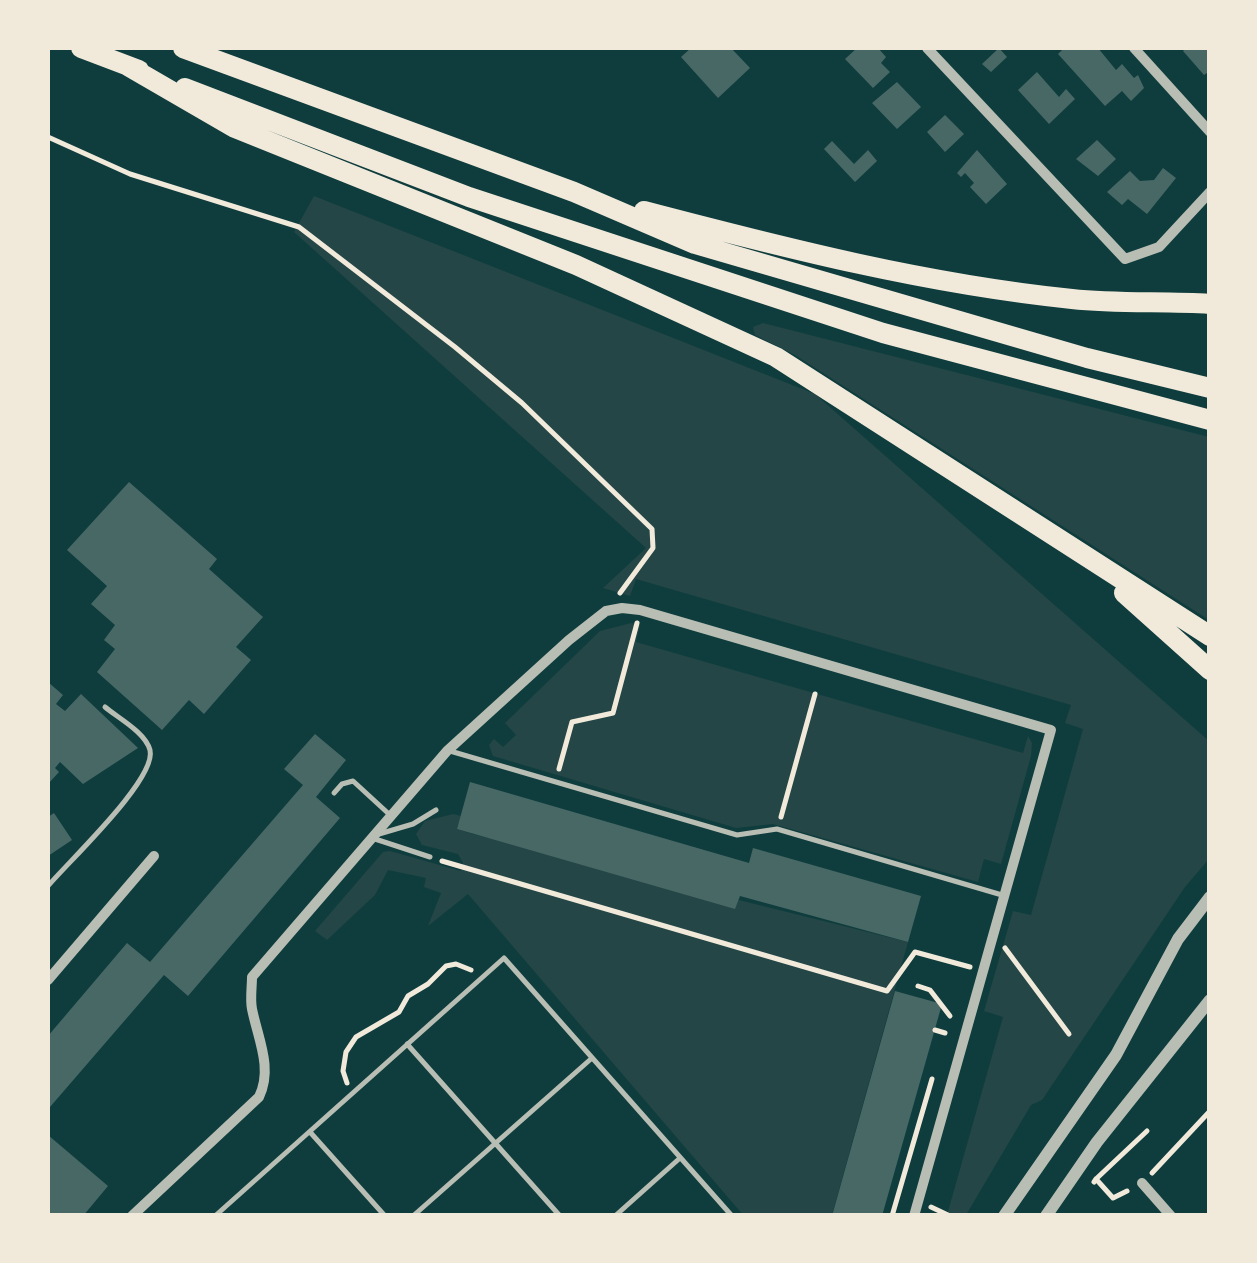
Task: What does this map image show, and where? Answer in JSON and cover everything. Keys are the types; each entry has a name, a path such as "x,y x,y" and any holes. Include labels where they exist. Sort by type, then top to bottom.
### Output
{"highway":[{"path":"81,48 469,196 632,252 883,334 1210,420"},
{"path":"183,48 574,192 695,244 1087,358 1210,388"},
{"path":"128,66 235,128 576,266 776,358 1210,636"},
{"path":"574,192 836,261 949,282 1074,300 1210,304"},
{"path":"1078,552 1210,670"}],"street":[{"path":"927,48 1125,259 1159,248 1208,195"},
{"path":"1134,48 1210,132"},
{"path":"132,1216 259,1097 266,1083 262,1046 251,1006 252,977 447,751 569,640 606,611 622,608 1052,730 914,1216"},
{"path":"48,980 154,856"},
{"path":"1004,1216 1116,1055 1178,939 1210,897"},
{"path":"1046,1216 1128,1101 1210,1000"},
{"path":"1142,1183 1172,1216"}],"lane":[{"path":"48,886 134,790 150,765 150,750 141,736 105,707"},
{"path":"447,751 737,835 778,830 1004,895"},
{"path":"334,793 342,784 353,782 390,815"},
{"path":"370,837 413,824 436,810"},
{"path":"370,837 430,857"},
{"path":"214,1216 504,958 732,1216"},
{"path":"407,1044 560,1216"},
{"path":"412,1216 592,1058"},
{"path":"310,1131 385,1216"},
{"path":"615,1216 681,1158"}],"path":[{"path":"48,137 130,174 298,227 522,403 652,528 653,548 606,611"},
{"path":"556,782 572,722 613,712 640,610"},
{"path":"778,830 816,694"},
{"path":"430,857 887,992 915,952 970,967"},
{"path":"994,934 1069,1034"},
{"path":"354,1092 343,1071 346,1052 356,1037 399,1012 408,996 446,966 467,967 482,978"},
{"path":"918,986 930,990 951,1014 940,1049"},
{"path":"935,1030 945,1033"},
{"path":"892,1216 936,1065"},
{"path":"918,1086 929,1089"},
{"path":"1096,1180 1147,1132"},
{"path":"903,1142 913,1145"},
{"path":"887,1198 897,1200"}],"shaded area":[{"path":"314,196 815,394 1209,741 1209,859 1185,887 1042,1100 1031,1105 966,1215 947,1215 1003,1017 984,1011 1013,911 1031,915 1083,729 1065,723 1071,705 636,579 630,596 603,588 646,548 294,232"},
{"path":"763,323 1209,437 1209,620 795,355 755,335 753,327"},
{"path":"631,623 640,625 636,642 1023,753 1028,736 1031,756 1001,864 984,859 978,882 773,824 736,828 493,756 489,745 494,739 503,747 516,735 505,723 600,631"},
{"path":"453,814 461,816 457,829 473,834 908,942 832,1215 744,1216 468,894 428,926 441,893 424,887 426,878 388,870 375,895 327,940 315,931 383,852 461,871 463,863 458,854 422,845 416,834 425,821"}],"building":[{"path":"691,48 731,48 750,68 718,98 681,57"},
{"path":"857,48 878,48 886,57 881,63 890,72 873,88 845,59"},
{"path":"999,48 1007,57 991,72 982,64"},
{"path":"1064,48 1098,48 1116,70 1122,64 1134,78 1138,75 1144,88 1131,101 1122,91 1105,106 1058,54"},
{"path":"1210,48 1210,71 1204,75 1183,51"},
{"path":"1037,72 1059,97 1066,89 1075,99 1049,124 1018,90"},
{"path":"897,82 921,107 897,129 872,103"},
{"path":"945,115 964,134 945,152 927,132"},
{"path":"1097,140 1116,159 1098,176 1076,159"},
{"path":"832,141 854,164 868,150 877,161 855,182 824,149"},
{"path":"977,150 1007,184 986,204 970,187 974,183 965,173 961,177 957,173"},
{"path":"1163,168 1176,178 1147,214 1128,199 1122,205 1107,192 1130,171 1140,181 1154,180"},
{"path":"129,482 217,559 209,569 263,617 236,647 251,660 204,714 189,700 162,730 97,672 115,649 104,640 115,625 91,604 107,586 67,550"},
{"path":"48,682 63,695 56,704 65,711 81,694 138,748 83,784 60,762 55,768 59,772 48,784"},
{"path":"315,734 346,760 316,797 340,818 188,996 164,975 50,1107 48,1036 127,943 150,962 303,785 284,769"},
{"path":"470,782 749,863 753,848 921,896 908,942 740,896 735,909 457,829"},
{"path":"54,813 72,840 48,856 48,817"},
{"path":"895,991 942,1004 882,1216 832,1216"},
{"path":"48,1135 108,1186 83,1216 48,1216"}]}
